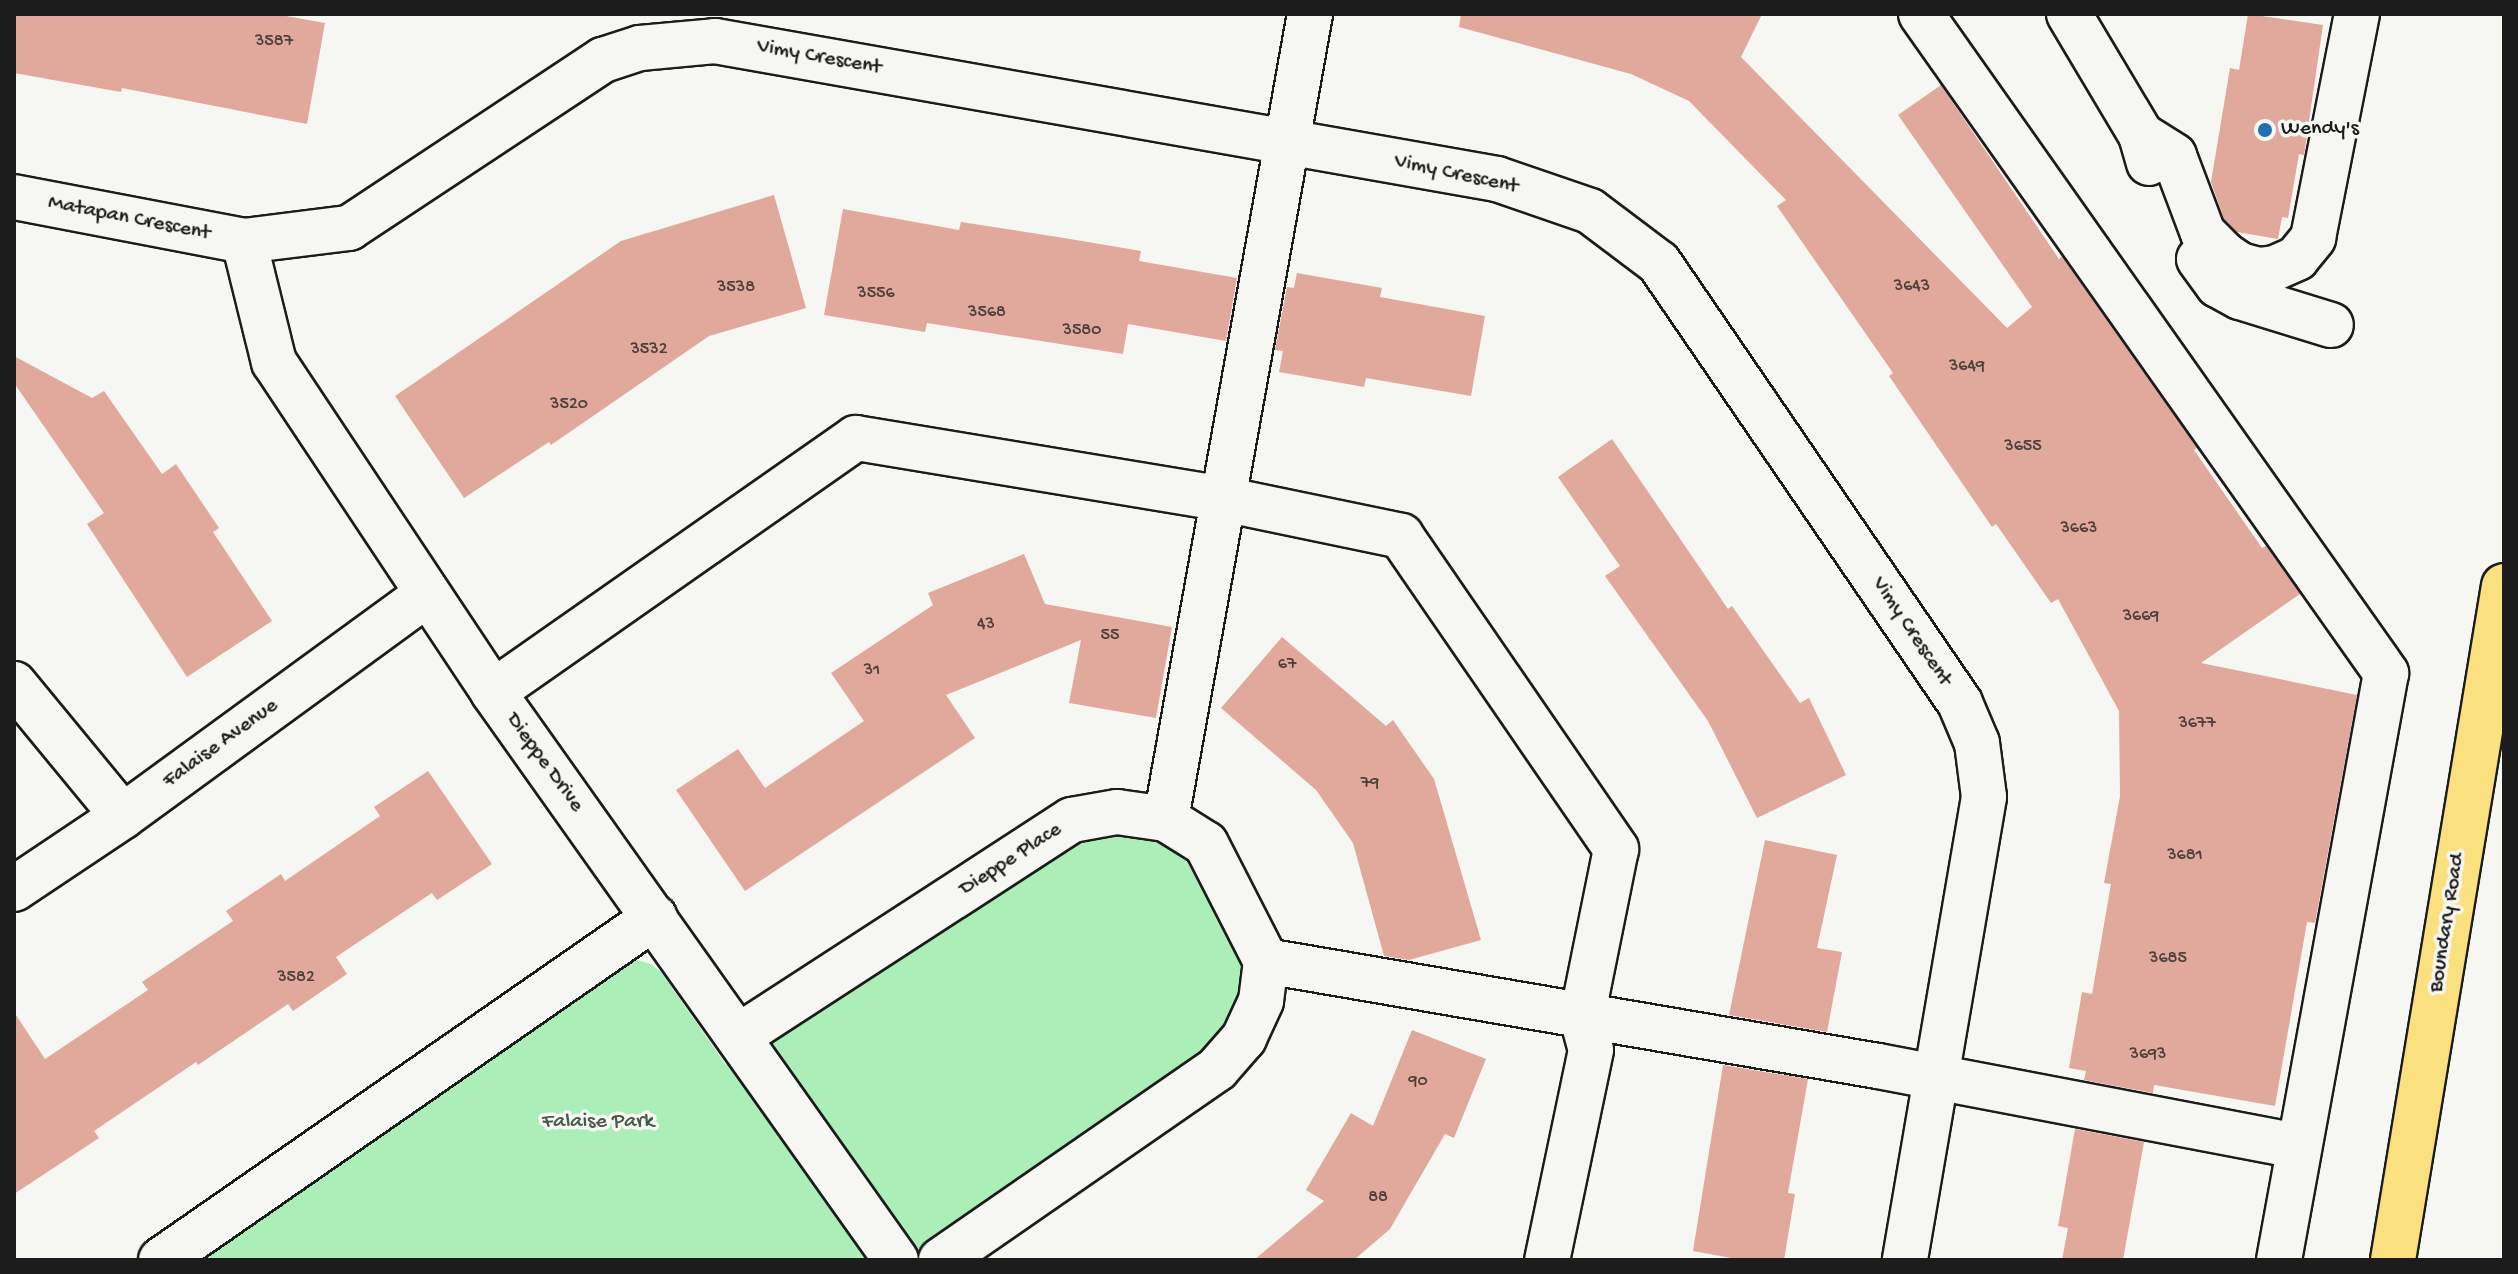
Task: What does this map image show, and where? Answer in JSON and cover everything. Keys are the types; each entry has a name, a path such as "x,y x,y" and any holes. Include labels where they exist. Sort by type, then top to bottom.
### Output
{"main road":[{"name":"Boundary Road","path":"2393,1260 2504,586"}],"street":[{"path":"1166,819 1310,14"},
{"path":"1921,14 2386,673 2279,1260"},
{"path":"2069,14 2141,135 2155,185 2218,285 2240,297 2331,325"},
{"path":"2141,135 2174,156 2203,233 2225,255 2240,265 2259,270 2275,268 2297,258 2313,238 2357,14"},
{"name":"Vimy Crescent","path":"244,241 349,228 603,60 640,48 680,42 752,45 1287,144 1497,179 1590,211 1659,263 1960,703 1977,743 1984,797 1905,1260"},
{"name":"Matapan Crescent","path":"14,197 244,241"},
{"name":"Dieppe Drive","path":"244,241 274,362 493,692 896,1260"},
{"path":"493,692 856,438 1223,499 1401,536 1616,849 1582,1017 1591,1050 1547,1260"},
{"name":"Falaise Avenue","path":"14,889 123,816 426,595"},
{"path":"14,684 123,816"},
{"name":"Dieppe Place","path":"739,1036 1072,820 1117,812 1166,819 1206,844 1266,961"},
{"path":"161,1260 655,917"},
{"path":"941,1260 1217,1069 1244,1038 1261,1001 1266,961 1937,1077 2298,1146"}],"green space":[{"name":"Falaise Park","path":"1142,830 1184,855 1239,934 1245,987 1216,1046 912,1260 161,1260 633,959 651,964 661,972 726,1065 1074,831"}],"building":[{"path":"14,14 275,14 325,23 307,124 122,88 121,92 14,73"},
{"path":"1461,14 1762,14 1741,57 2007,328 2032,307 1898,115 1941,85 2059,259 2062,257 2197,448 2194,450 2262,548 2266,546 2300,594 2201,663 2357,695 2315,923 2307,922 2275,1106 2154,1085 2153,1093 2084,1080 2086,1071 2069,1068 2082,992 2092,994 2111,884 2104,883 2120,796 2119,711 2058,599 2051,603 1996,524 1992,527 1889,376 1893,373 1777,206 1786,200 1689,101 1631,74 1459,27"},
{"name":"Wendy's","path":"2248,14 2323,25 2304,155 2299,154 2288,218 2282,217 2278,239 2237,232 2224,219 2211,182 2230,68 2239,70"},
{"path":"774,195 806,308 709,336 551,445 549,442 464,498 395,396 621,241"},
{"path":"843,209 959,230 961,222 1141,251 1139,261 1237,278 1226,341 1128,324 1123,354 927,323 925,332 824,315"},
{"path":"1297,273 1382,288 1380,297 1485,316 1471,396 1366,378 1364,387 1279,372 1283,351 1275,350 1287,287 1294,288"},
{"path":"14,356 92,398 104,391 162,474 176,464 219,528 213,532 272,621 187,677 87,524 104,513 14,383"},
{"path":"1612,439 1728,609 1732,606 1800,703 1809,698 1846,775 1757,818 1708,721 1605,576 1620,566 1558,477"},
{"path":"1024,554 1045,604 1172,627 1156,718 1069,703 1081,640 946,695 975,738 745,891 676,790 738,749 765,788 864,721 831,673 933,605 928,593"},
{"path":"1282,637 1386,726 1393,720 1434,779 1481,940 1409,960 1384,956 1353,843 1316,790 1221,708"},
{"path":"428,771 492,864 437,900 432,893 336,957 347,974 293,1011 288,1004 198,1065 196,1062 94,1131 99,1138 14,1194 14,1012 45,1059 148,990 142,982 233,921 226,911 281,874 285,881 380,816 374,807"},
{"path":"1765,840 1837,855 1817,948 1842,952 1827,1032 1729,1015"},
{"path":"1412,1030 1486,1059 1454,1138 1445,1134 1390,1229 1354,1260 1254,1260 1324,1201 1306,1190 1351,1113 1373,1126"},
{"path":"1723,1065 1808,1079 1788,1193 1795,1194 1784,1260 1742,1260 1693,1251"},
{"path":"2075,1129 2144,1142 2123,1260 2062,1260 2068,1228 2058,1226"}],"place":[{"name":"Wendy's","path":"2265,130"}]}
